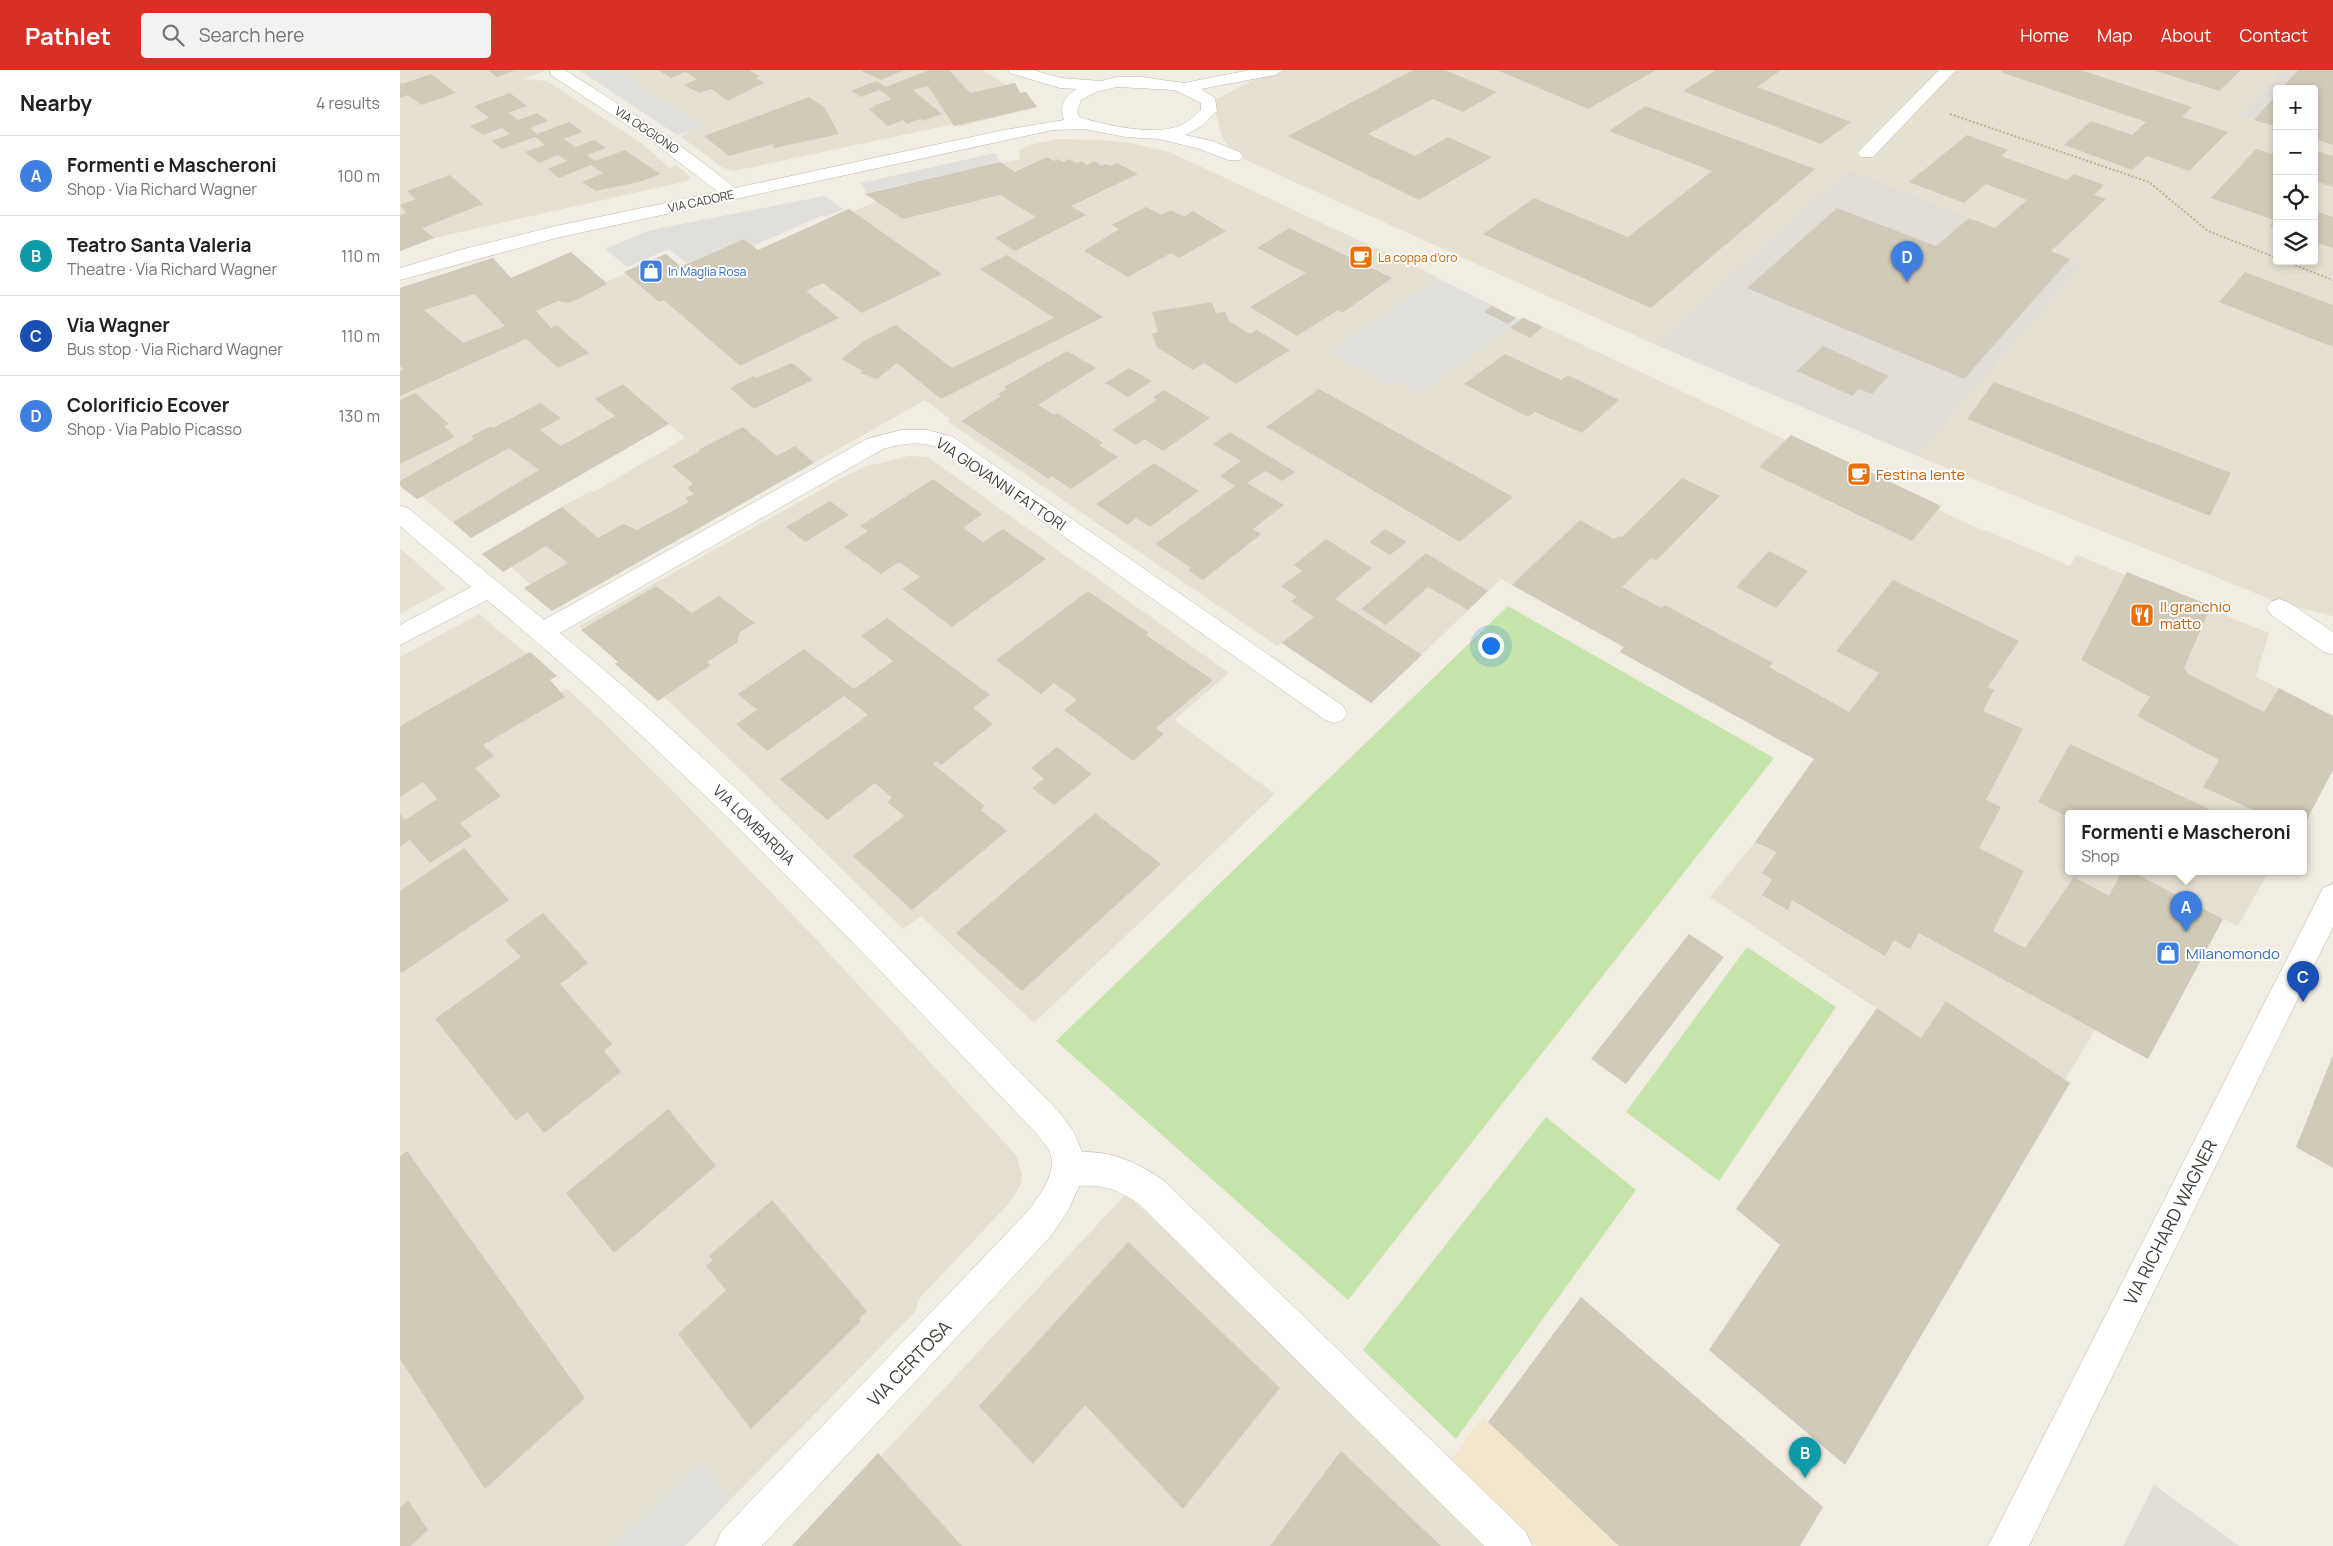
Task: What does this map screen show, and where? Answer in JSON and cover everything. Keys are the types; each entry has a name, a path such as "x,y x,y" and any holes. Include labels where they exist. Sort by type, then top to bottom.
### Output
{"street":[{"path":"1016,70 1060,83 1106,85 1132,82 1186,87 1268,72"},
{"path":"1016,70 1054,88 1068,106 1072,120 1083,124"},
{"path":"1867,153 1948,70"},
{"name":"VIA OGGIONO","path":"557,72 655,135 696,164 732,194"},
{"path":"1158,133 1179,131 1197,124 1209,106 1268,72"},
{"name":"VIA CADORE","path":"1004,135 1040,123 1068,106 1074,96 1106,85"},
{"path":"1158,133 1182,138 1234,156 1223,146 1209,106 1201,94 1186,87"},
{"name":"VIA CADORE","path":"400,274 495,247 1052,125 1083,124 1101,128 1158,133"},
{"name":"VIA GIOVANNI FATTORI","path":"542,632 875,444 894,438 930,437 945,442 1334,713"},
{"name":"VIA LOMBARDIA","path":"400,514 542,632 655,731 843,912 1048,1123 1064,1145 1067,1170"},
{"path":"400,636 487,588"},
{"path":"2333,623 2279,608 2333,646"},
{"name":"VIA RICHARD WAGNER","path":"2008,1546 2333,898"},
{"path":"1067,1170 1094,1167 1113,1169 1132,1177 1150,1192 1512,1546"},
{"name":"VIA CERTOSA","path":"735,1546 1039,1224 1058,1198 1067,1170"}],"path":[{"path":"1917,102 2149,182 2208,231 2273,256"},
{"path":"2294,265 2333,280"}],"shaded area":[{"path":"400,70 547,70 523,79 547,81 641,143 670,168 676,165 691,177 687,181 434,238 400,251"},
{"path":"579,70 618,70 705,127 677,135"},
{"path":"618,70 983,70 1006,85 1015,83 1020,93 1026,92 1037,107 961,126 954,124 734,171 723,168 680,136 704,126"},
{"path":"1284,70 2281,70 2240,115 2273,126 2273,265 2318,265 2318,140 2333,145 2333,616 2277,602 1917,456 2084,264 1848,169 1654,344 1237,156 1223,139 1212,101 1264,75"},
{"path":"2281,70 2333,70 2333,145 2318,140 2318,85 2273,85 2273,126 2240,115"},
{"path":"1059,139 1100,140 1130,143 1169,152 1438,277 1330,352 1396,379 1422,393 1523,317 1786,440 1791,435 1941,506 1939,510 1983,531 1985,530 2070,566 2077,555 2125,575 2127,572 2211,606 2210,609 2269,633 2256,677 2333,716 2333,770 2307,819 2307,810 2065,810 2065,875 2267,875 2238,926 2223,919 2148,1059 2095,1030 2065,1080 1946,1001 1921,1038 1710,897 1755,842 1814,759 1620,652 1623,647 1501,579 1371,703 1282,643 1277,646 947,421 950,419 925,400 552,611 524,588 530,584 511,567 503,572 482,554 562,507 591,491 594,492 685,438 669,424 471,538 422,497 417,499 400,486 400,288 493,258 511,278 571,252 606,282 666,254 681,266 744,239 758,250 849,209 853,212 876,201 865,194 1020,159 1019,151 1029,145"},
{"path":"995,153 1000,162 867,193 861,183"},
{"path":"1848,169 2084,264 1917,456 1654,344"},
{"path":"824,196 843,209 826,217 823,215 753,246 744,239 687,264 669,249 627,267 605,249 651,230"},
{"path":"1437,278 1521,320 1422,394 1396,380 1388,385 1329,352"},
{"path":"909,456 928,457 1229,673 1174,720 1275,794 1034,1023 921,916 903,929 664,697 615,664 618,661 579,626 849,474 867,466"},
{"path":"400,548 446,589 400,614"},
{"path":"479,614 526,653 530,652 557,676 550,680 561,692 567,689 674,792 814,937 1016,1155 1022,1175 1021,1184 1010,1202 918,1300 916,1311 730,1500 702,1461 613,1546 400,1546 400,657"},
{"path":"1126,1194 1245,1306 1487,1546 792,1546 878,1453 881,1456"},
{"path":"1581,1297 1823,1507 1800,1546 1536,1546 1449,1462 1483,1417 1488,1422"},
{"path":"702,1461 730,1500 685,1546 613,1546"},
{"path":"2154,1485 2239,1546 2123,1546"}],"green space":[{"path":"1508,606 1774,758 1348,1300 1056,1041"},
{"path":"1747,947 1836,1007 1719,1181 1626,1112"},
{"path":"1546,1117 1636,1190 1456,1439 1363,1350"}],"building":[{"path":"488,70 516,70 497,77"},
{"path":"658,70 749,70 760,76 756,78 764,83 728,101 711,89 699,93 684,85 697,79 685,72 671,78"},
{"path":"860,70 904,70 881,80"},
{"path":"929,70 949,70 970,93 1015,83 1020,93 1026,92 1037,107 954,126 928,86 913,90 942,114 907,124 903,120 888,126 869,109 875,107 872,106 890,100 888,96 879,90 861,97 851,91 876,81 886,87"},
{"path":"1413,70 1445,70 1497,92 1463,112 1433,99 1368,134 1415,156 1448,137 1492,157 1419,200 1288,136"},
{"path":"1497,70 1656,70 1588,109"},
{"path":"1716,70 1781,70 1757,87 1851,122 1821,144 1683,91"},
{"path":"2003,70 2081,70 2192,107 2182,117 2228,132 2189,171 2147,156 2132,170 2064,145 2091,121 2132,135 2146,122 2001,72"},
{"path":"2153,70 2241,70 2219,91"},
{"path":"2298,70 2333,70 2333,145 2318,140 2318,85 2285,85"},
{"path":"431,74 456,93 421,105 408,95 400,98 400,82 402,84"},
{"path":"510,93 527,106 508,113 518,120 537,113 548,121 530,128 537,134 569,122 583,132 564,139 575,147 594,140 606,148 587,155 595,161 625,150 660,174 643,181 596,191 582,182 603,173 591,165 559,178 548,169 567,161 558,155 539,163 525,152 545,145 535,137 502,149 491,141 510,134 502,128 483,135 470,126 489,118 474,106"},
{"path":"809,97 824,107 839,134 774,148 773,144 729,156 704,136"},
{"path":"2273,99 2273,126 2254,120"},
{"path":"1645,106 1815,169 1651,308 1483,234 1534,198 1628,237 1712,171 1609,131"},
{"path":"1967,135 2008,150 2001,156 2067,180 2074,174 2104,185 2094,195 2106,199 2051,251 2070,259 1964,379 1747,288 1837,208 1936,246 1969,218 1995,228 2027,200 1986,184 1964,203 1909,182"},
{"path":"2256,149 2273,153 2273,220 2211,198"},
{"path":"2318,151 2333,156 2333,187 2318,182"},
{"path":"1047,157 1054,161 1058,159 1063,162 1069,159 1076,163 1082,161 1087,165 1094,161 1101,166 1106,164 1110,166 1117,163 1138,174 1071,206 1086,215 1015,251 995,238 1036,217 1000,195 903,219 865,194 1000,162 1015,172"},
{"path":"450,175 483,204 422,228 434,238 400,251 400,215 406,213 400,205 416,199 407,191"},
{"path":"1146,207 1161,215 1171,210 1184,217 1193,211 1226,231 1179,258 1171,253 1128,277 1084,251 1119,229 1111,225"},
{"path":"849,209 942,274 862,313 823,283 806,291 839,318 740,366 664,300 659,302 624,272 666,254 681,267 744,239 758,250"},
{"path":"2318,212 2333,217 2333,248 2318,243"},
{"path":"1289,228 1392,278 1342,313 1338,310 1297,336 1250,307 1306,273 1257,248"},
{"path":"571,252 607,284 576,300 568,303 558,301 536,311 551,328 557,325 589,353 558,368 526,339 400,396 400,371 403,369 400,366 400,288 493,258 511,278","holes":["474,294 505,326 463,343 424,310"]},
{"path":"1007,255 1103,317 941,399 897,363 877,379 860,373 863,371 841,359 864,341 896,325 952,368 1054,318 980,269"},
{"path":"2245,272 2333,305 2333,347 2219,302"},
{"path":"1212,302 1216,313 1225,312 1229,321 1250,334 1257,330 1290,350 1236,384 1204,363 1193,370 1157,347 1152,334 1158,332 1152,312"},
{"path":"1492,306 1516,318 1508,324 1484,312"},
{"path":"1523,318 1543,327 1530,338 1510,328"},
{"path":"1823,346 1889,376 1872,394 1859,389 1852,396 1797,371"},
{"path":"1067,351 1096,368 1038,405 1054,415 1057,413 1103,443 1099,445 1118,457 1071,489 1052,476 1049,479 961,421 1001,396 998,394 1007,389 1004,387"},
{"path":"1505,354 1561,380 1568,375 1619,400 1582,433 1535,412 1528,417 1464,384"},
{"path":"792,363 813,380 754,409 730,388 753,376 756,378"},
{"path":"1129,368 1152,381 1128,397 1105,383"},
{"path":"1994,382 2231,473 2210,516 1967,419"},
{"path":"623,384 669,424 471,538 453,522 539,470 509,448 417,499 400,486 400,481 474,439 471,436 491,426 493,428 540,403 561,418 540,430 561,446 615,416 595,399"},
{"path":"1319,389 1513,497 1460,542 1266,427"},
{"path":"1164,390 1210,418 1163,451 1144,439 1136,445 1112,430 1157,400 1153,397"},
{"path":"415,393 449,424 444,426 455,437 400,464 400,400"},
{"path":"743,427 777,456 795,446 814,463 552,611 524,588 568,563 546,546 503,572 482,554 562,507 598,538 623,524 637,530 689,502 685,498 694,494 687,488 693,484 672,466 700,451 698,450"},
{"path":"1230,432 1295,472 1282,481 1265,471 1247,483 1284,505 1253,529 1261,534 1203,580 1188,570 1191,568 1155,544 1235,486 1220,476 1241,461 1213,444"},
{"path":"1791,435 1941,506 1912,541 1759,467"},
{"path":"1154,463 1199,491 1150,527 1136,518 1127,525 1096,504"},
{"path":"1682,478 1720,496 1656,561 1651,558 1622,587 1661,608 1665,605 1773,663 1769,667 1849,712 1879,673 1836,651 1893,580 2019,641 1988,687 1994,690 1983,711 2023,729 1986,800 2001,807 1979,848 2024,871 1993,931 2025,948 2074,877 2109,896 2120,875 2138,875 2223,919 2148,1059 1919,933 1910,949 1894,940 1885,956 1792,900 1788,910 1762,895 1772,880 1762,873 1777,852 1755,842 1814,759 1620,652 1624,647 1512,585 1580,520 1614,539 1619,536 1622,537"},
{"path":"933,479 982,514 963,528 983,542 1003,529 1046,559 952,627 902,589 920,577 899,562 881,574 844,547 868,531 860,526"},
{"path":"830,501 849,515 805,542 786,527"},
{"path":"1385,529 1407,542 1390,555 1369,542"},
{"path":"1326,539 1372,568 1335,599 1422,655 1371,703 1282,643 1314,617 1291,601 1297,597 1281,586 1302,571 1294,565"},
{"path":"1769,551 1808,571 1776,608 1736,587"},
{"path":"1426,553 1488,591 1468,610 1428,587 1386,625 1361,609"},
{"path":"2127,572 2211,606 2184,668 2188,674 2264,712 2279,688 2333,716 2333,770 2307,819 2307,810 2253,810 2203,787 2219,760 2137,716 2150,697 2081,660"},
{"path":"656,586 692,613 719,596 755,623 740,632 737,643 707,662 711,665 658,701 615,664 618,662 581,630"},
{"path":"1088,591 1149,633 1146,635 1213,680 1156,728 1164,734 1133,761 1064,710 1077,700 1054,683 1041,694 996,660"},
{"path":"887,618 990,695 973,708 993,724 941,765 937,761 933,764 985,806 981,810 1007,831 912,910 853,856 904,816 887,802 892,798 875,783 827,820 780,779 868,715 844,696 767,751 736,724 757,710 738,694 804,649 854,689 893,661 861,636"},
{"path":"530,652 557,676 550,680 565,697 483,745 494,756 475,768 501,796 460,823 472,836 430,863 410,840 400,847 400,814 405,820 437,799 423,782 400,797 400,726"},
{"path":"2070,744 2209,809 2065,810 2065,816 2038,802"},
{"path":"1057,747 1092,774 1054,805 1032,788 1044,779 1031,768"},
{"path":"1095,813 1161,864 1022,991 956,933"},
{"path":"464,848 509,900 402,973 400,971 400,891"},
{"path":"543,913 588,963 560,984 612,1044 604,1051 621,1072 544,1133 527,1112 516,1121 435,1019 521,957 505,940"},
{"path":"1689,934 1724,957 1626,1084 1591,1059"},
{"path":"1946,1001 2070,1083 1845,1465 1709,1350 1780,1245 1736,1209 1877,1008 1921,1038"},
{"path":"2333,1055 2333,1168 2296,1147"},
{"path":"668,1109 716,1166 614,1253 566,1193"},
{"path":"407,1151 585,1398 485,1489 400,1359 400,1156"},
{"path":"772,1200 867,1311 859,1319 860,1322 751,1429 678,1334 726,1290 706,1266 713,1260 709,1256"},
{"path":"1128,1242 1280,1388 1183,1509 1085,1405 1033,1464 979,1406"},
{"path":"1581,1297 1823,1507 1800,1546 1619,1546 1488,1422"},
{"path":"1341,1451 1441,1546 1270,1546"},
{"path":"878,1453 962,1546 792,1546"},
{"path":"408,1500 428,1530 411,1546 400,1546 400,1508"}],"place":[{"name":"La coppa d'oro","path":"1361,257"},
{"name":"In Maglia Rosa","path":"651,271"},
{"name":"Colorificio Ecover","path":"1907,282"},
{"name":"Festina lente","path":"1859,474"},
{"name":"Il granchio matto","path":"2142,615"},
{"name":"Formenti e Mascheroni","path":"2186,932"},
{"name":"Milanomondo","path":"2168,953"},
{"name":"Via Wagner","path":"2303,1002"},
{"name":"Teatro Santa Valeria","path":"1805,1478"}]}
